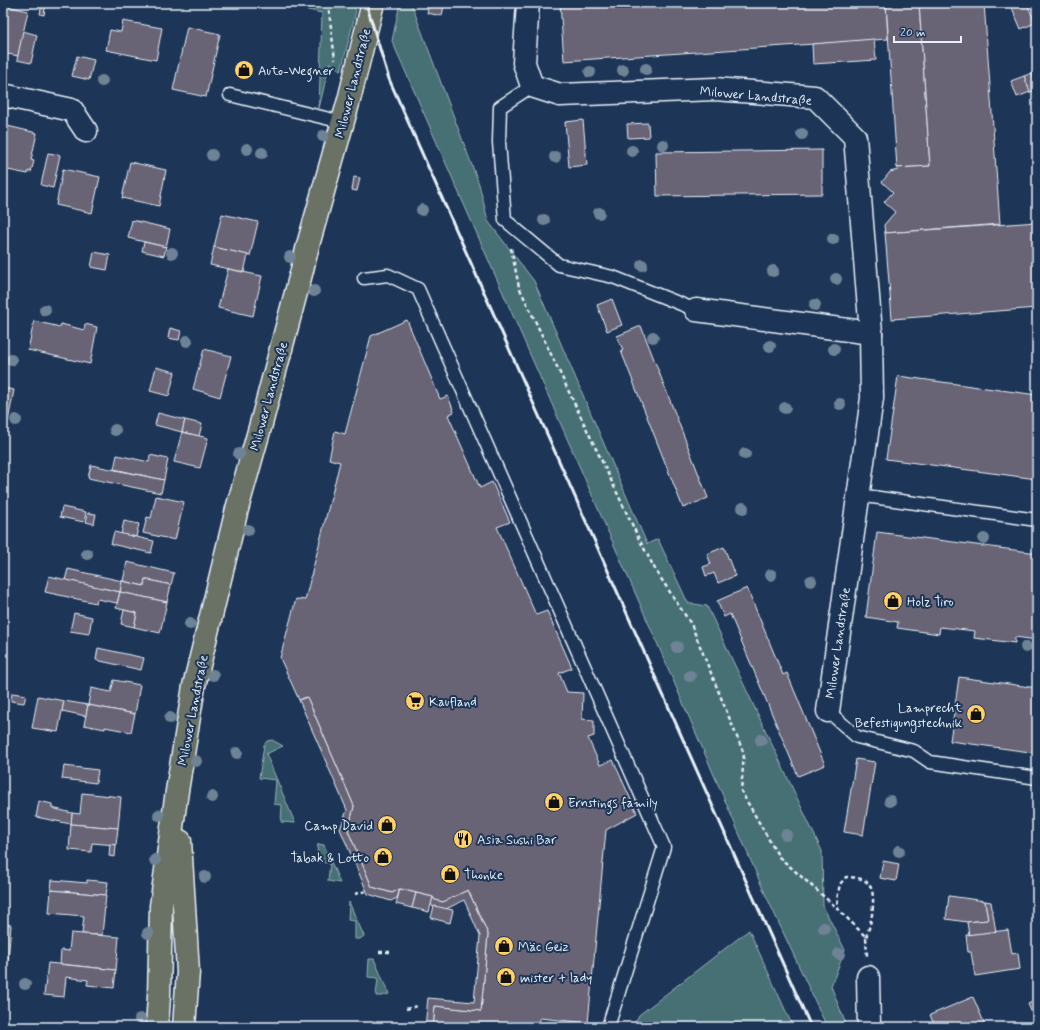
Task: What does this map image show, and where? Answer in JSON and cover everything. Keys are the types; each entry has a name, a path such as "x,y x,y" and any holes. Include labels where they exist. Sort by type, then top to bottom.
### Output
{"main road":[{"name":"Milower Landstraße","path":"157,1027 161,906 177,791 194,686 237,509 262,424 308,245 349,100 373,3"},
{"name":"Milower Landstraße","path":"177,791 188,972 184,1027"}],"street":[{"path":"528,3 524,63 532,86"},
{"name":"Milower Landstraße","path":"532,86 560,95 714,89 815,97 855,137 871,333 872,398 828,711"},
{"path":"3,95 72,110 86,131"},
{"path":"696,310 871,333"},
{"path":"868,977 869,1027"}],"lane":[{"path":"532,86 500,107 499,142 505,220 559,266 613,276 696,310"},
{"path":"230,95 342,122"},
{"path":"364,278 388,275 418,289 664,847 608,1027"},
{"path":"858,494 1037,520"},
{"name":"Milower Landstraße","path":"828,711 857,737 914,751 930,762 1037,778"}],"path":[{"path":"328,3 335,63"},
{"path":"505,220 519,287 639,539 656,571 691,624 744,754 740,791 779,857 838,909 866,937"},
{"path":"838,909 837,899 840,884 846,877 855,876 863,880 871,887 873,903 870,928 866,937 868,977"},
{"path":"355,894 366,891"},
{"path":"379,952 393,952"},
{"path":"406,1009 418,1006"}],"green space":[{"path":"275,3 353,3 356,11 341,71 330,62 319,108 322,13"},
{"path":"400,3 411,3 479,184 488,221 534,281 647,544 658,539 688,603 707,606 822,851 823,906 845,950 831,986 847,1027 827,1027 763,889 658,645 392,41"},
{"path":"272,740 283,746 266,754 295,823 281,822 282,805 274,804 276,780 259,778 264,745 267,741"},
{"path":"318,844 324,845 340,883 328,881 330,863 316,862"},
{"path":"349,902 364,936 360,939 355,939 355,921 348,920"},
{"path":"749,930 793,1027 633,1027 639,1015"},
{"path":"369,959 374,959 389,994 376,996 378,978 368,977"}],"building":[{"path":"42,3 46,3 44,15 40,14"},
{"path":"429,3 444,5 442,16 427,13"},
{"path":"560,3 886,3 888,39 564,61"},
{"path":"886,3 919,3 930,166 897,168"},
{"path":"919,3 984,3 1000,224 885,233 884,225 895,212 884,202 893,192 882,182 890,172 898,170 897,168 930,166"},
{"path":"1010,3 1027,3 1035,23 1021,29"},
{"path":"3,5 28,11 18,56 3,53"},
{"path":"123,21 162,28 156,60 106,50 110,30 121,32"},
{"path":"187,27 220,34 206,97 173,90"},
{"path":"23,31 37,35 31,63 17,60"},
{"path":"874,39 876,60 813,64 812,44"},
{"path":"77,56 94,60 89,80 72,76"},
{"path":"1032,73 1037,90 1030,92 1024,76"},
{"path":"1024,76 1030,92 1017,97 1011,81"},
{"path":"583,120 587,165 569,167 565,122"},
{"path":"648,123 649,137 628,138 627,124"},
{"path":"3,125 37,133 31,160 34,161 31,172 28,171 28,174 3,169"},
{"path":"822,150 822,194 657,196 656,152"},
{"path":"48,153 60,155 53,188 41,185"},
{"path":"130,162 166,170 159,206 122,198"},
{"path":"63,169 100,177 92,213 56,205"},
{"path":"354,177 360,178 357,191 352,190"},
{"path":"222,214 258,222 250,256 214,247"},
{"path":"132,220 170,229 166,247 128,238"},
{"path":"1037,222 1037,308 892,319 885,233"},
{"path":"144,242 166,247 164,256 142,251"},
{"path":"214,247 248,255 244,272 210,265"},
{"path":"94,252 110,255 107,270 91,267"},
{"path":"228,269 262,276 253,316 218,308"},
{"path":"612,299 622,325 607,331 597,305"},
{"path":"407,320 440,399 448,396 454,412 448,415 480,488 492,482 510,522 497,527 536,615 547,611 572,668 559,673 567,692 583,693 582,719 594,720 594,736 588,738 600,765 613,760 637,813 606,830 588,1023 540,1018 539,1027 433,1027 435,1006 481,1011 488,934 468,890 443,902 435,900 433,897 400,889 392,893 372,887 348,831 354,806 307,697 299,700 280,658 296,599 305,600 340,462 329,459 335,431 345,434 371,336"},
{"path":"34,321 60,327 61,324 84,330 85,324 97,327 90,364 28,350"},
{"path":"641,326 708,498 683,508 621,351 623,350 617,336"},
{"path":"170,328 181,331 179,340 168,338"},
{"path":"204,349 231,356 220,397 193,389"},
{"path":"156,367 175,372 169,396 150,391"},
{"path":"898,376 1037,395 1037,479 886,459"},
{"path":"3,388 14,390 8,421 3,420"},
{"path":"158,413 185,420 182,432 155,425"},
{"path":"185,420 202,424 199,436 182,432"},
{"path":"182,432 208,438 200,468 174,462"},
{"path":"117,455 149,462 150,455 168,459 164,480 114,469"},
{"path":"91,465 164,480 161,493 88,478"},
{"path":"156,496 184,502 175,540 143,533 147,517 151,518"},
{"path":"62,507 86,512 84,522 60,517"},
{"path":"88,513 96,514 94,524 86,522"},
{"path":"124,521 139,524 136,537 121,534"},
{"path":"114,532 154,541 151,553 111,544"},
{"path":"877,532 1037,553 1037,640 1015,637 1015,643 974,638 975,631 940,627 939,634 897,628 898,622 866,617"},
{"path":"724,547 735,576 718,583 714,573 706,576 703,567 711,564 707,554"},
{"path":"127,562 174,573 171,585 145,579 144,586 123,581"},
{"path":"68,569 122,581 120,592 65,580"},
{"path":"49,576 120,592 117,603 97,599 96,603 45,592"},
{"path":"145,579 171,585 167,602 120,592 122,581 144,586"},
{"path":"747,588 783,675 787,673 825,765 798,776 730,614 724,617 717,601"},
{"path":"120,592 167,602 160,633 134,627 137,613 116,608"},
{"path":"124,610 137,613 134,627 121,624"},
{"path":"74,613 92,617 89,634 70,631"},
{"path":"98,648 144,658 141,670 96,660"},
{"path":"959,677 1037,688 1037,753 950,741"},
{"path":"114,680 140,685 135,714 88,705 91,688 111,692"},
{"path":"12,693 26,695 24,703 11,701"},
{"path":"38,696 64,701 58,732 32,728"},
{"path":"307,697 354,806 348,831 372,887 392,893 400,889 397,898 391,901 368,894 340,829 347,810 299,700"},
{"path":"64,701 88,705 86,716 62,711"},
{"path":"88,705 135,714 131,732 84,725"},
{"path":"856,759 875,762 863,835 844,832"},
{"path":"64,766 98,770 96,783 62,779"},
{"path":"82,793 121,797 118,828 71,824 72,813 80,814"},
{"path":"39,801 52,804 52,808 72,813 71,824 36,817"},
{"path":"71,824 118,828 116,845 92,843 91,852 69,850"},
{"path":"110,844 116,845 115,857 109,856"},
{"path":"883,861 899,864 896,881 880,878"},
{"path":"52,880 87,883 87,880 108,882 106,895 51,890"},
{"path":"400,889 416,893 412,908 396,904"},
{"path":"51,890 106,895 102,935 82,934 84,916 49,913"},
{"path":"468,890 488,934 481,1011 435,1006 433,1027 425,1027 428,998 474,1002 480,936 464,900 444,910 433,907 431,904 433,897 435,900 443,902"},
{"path":"416,893 433,897 429,912 412,908"},
{"path":"949,896 985,901 988,920 967,922 946,919"},
{"path":"985,901 991,902 996,932 969,935 967,922 988,920"},
{"path":"434,906 453,910 450,923 431,918"},
{"path":"3,924 11,925 8,961 3,960"},
{"path":"1008,930 1012,954 1018,953 1020,969 975,976 971,952 968,952 966,935"},
{"path":"71,933 119,937 116,970 60,964 61,950 69,951"},
{"path":"48,963 116,970 114,988 87,985 88,980 66,977 64,997 44,995"},
{"path":"973,997 986,1027 935,1027 930,1015"},
{"path":"1037,1000 1037,1025 1028,1004"}],"railway":[{"path":"366,3 389,79 811,1027"}],"place":[{"name":"Auto-Wegner","path":"244,70"},
{"name":"Holz Tiro","path":"893,601"},
{"name":"Kaufland","path":"415,701"},
{"name":"Lamprecht Befestigungstechnik","path":"976,714"},
{"name":"Ernstings family","path":"554,802"},
{"name":"Camp David","path":"387,825"},
{"name":"Asia Sushi Bar","path":"463,839"},
{"name":"Tabak & Lotto","path":"383,857"},
{"name":"Thonke","path":"450,874"},
{"name":"Mäc Geiz","path":"504,946"},
{"name":"mister + lady","path":"506,977"}]}
